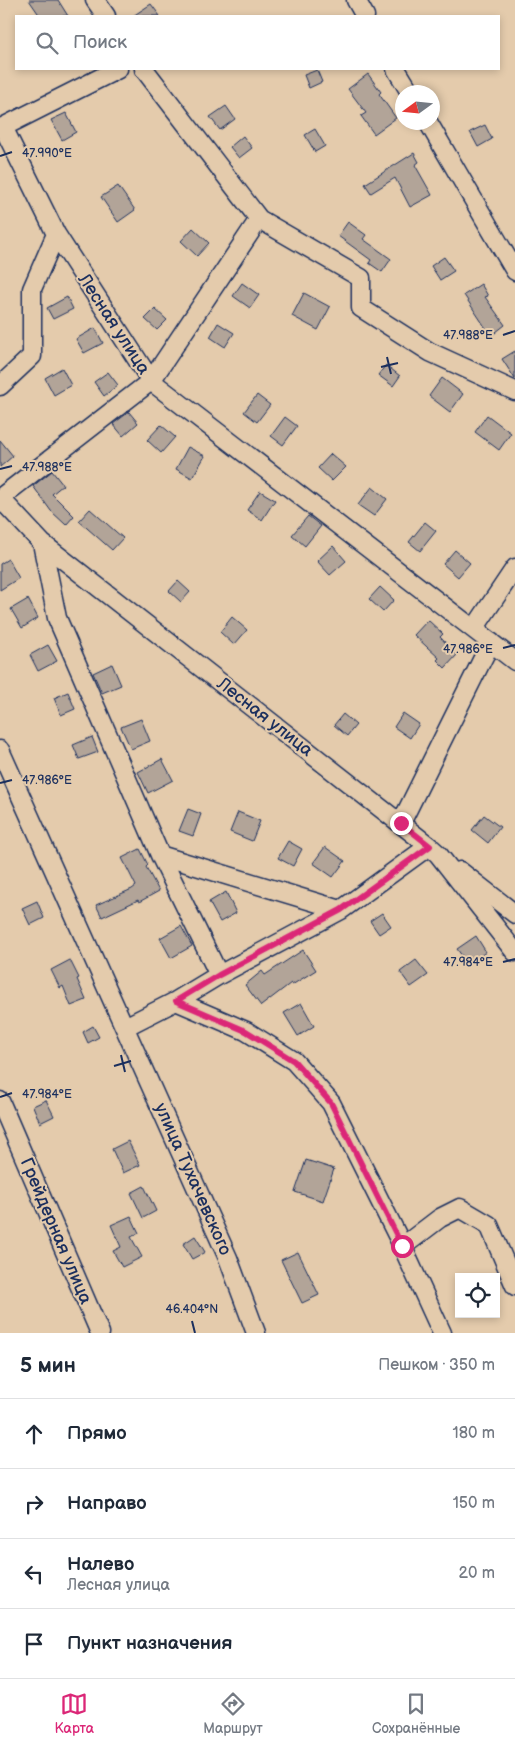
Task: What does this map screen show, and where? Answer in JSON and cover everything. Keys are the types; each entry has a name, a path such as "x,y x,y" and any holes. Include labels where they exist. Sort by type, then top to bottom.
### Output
{"street":[{"path":"95,0 105,15"},
{"path":"356,0 364,15"},
{"path":"2,128 116,70"},
{"path":"145,70 259,219 361,278 361,308 430,352 515,391"},
{"path":"397,70 406,85"},
{"name":"Лесная улица","path":"2,128 56,234 151,382 515,661"},
{"path":"433,130 515,272"},
{"path":"0,498 151,382 259,219"},
{"path":"0,386 32,356 32,289 56,234"},
{"name":"Лесная улица","path":"0,498 42,543 434,850 515,952"},
{"path":"42,543 57,618 160,855 219,975"},
{"path":"474,629 515,568"},
{"path":"401,823 491,642"},
{"path":"0,750 125,1027 341,910 434,850 515,914"},
{"path":"160,855 341,910"},
{"path":"176,1001 246,1031 294,1061 331,1103 402,1246 442,1333"},
{"name":"улица Тухачевского","path":"125,1027 228,1258 256,1333"},
{"name":"Грейдерная улица","path":"0,1101 100,1333"},
{"path":"402,1246 440,1218 460,1208 489,1225 515,1286"}],"building":[{"path":"29,0 58,0 67,15 39,15"},
{"path":"151,4 159,15 134,15"},
{"path":"317,70 322,82 309,88 304,75"},
{"path":"368,74 381,92 379,94 395,119 374,134 361,116 366,113 348,89"},
{"path":"226,106 235,119 220,130 210,117"},
{"path":"66,113 76,132 62,140 51,120"},
{"path":"485,125 492,139 478,147 470,132"},
{"path":"315,129 325,146 315,152 305,135"},
{"path":"243,136 252,148 239,158 230,147"},
{"path":"414,153 419,162 415,165 432,195 410,207 395,178 371,193 365,184"},
{"path":"118,186 135,210 118,222 101,197"},
{"path":"348,222 366,235 363,239 391,259 382,272 369,263 371,260 338,236"},
{"path":"193,228 209,243 197,256 181,241"},
{"path":"444,257 454,271 440,280 431,266"},
{"path":"242,283 259,295 250,308 233,296"},
{"path":"481,284 488,296 485,297 505,325 491,336 464,295"},
{"path":"304,293 330,307 318,330 292,316"},
{"path":"67,297 73,309 53,319 47,308"},
{"path":"155,309 167,320 157,330 145,319"},
{"path":"218,323 234,333 225,347 210,337"},
{"path":"95,328 103,343 84,353 76,339"},
{"path":"515,351 515,379 502,359"},
{"path":"386,365 400,376 393,386 378,375"},
{"path":"62,368 71,385 54,395 45,378"},
{"path":"108,372 118,385 104,396 94,382"},
{"path":"442,378 463,394 450,412 429,396"},
{"path":"257,395 270,405 257,422 244,412"},
{"path":"129,412 138,423 123,436 113,424"},
{"path":"487,415 511,433 499,450 475,432"},
{"path":"285,417 297,426 283,445 271,436"},
{"path":"161,425 175,437 161,453 147,440"},
{"path":"0,440 13,456 0,467"},
{"path":"188,447 205,456 192,478 176,469"},
{"path":"331,454 346,467 332,481 318,468"},
{"path":"52,471 63,485 52,494 74,516 66,525 51,511 33,486"},
{"path":"372,487 387,499 374,516 358,505"},
{"path":"260,491 275,500 262,520 247,510"},
{"path":"90,509 123,538 112,550 79,521"},
{"path":"308,516 321,526 305,546 292,535"},
{"path":"425,522 436,531 420,551 409,542"},
{"path":"333,546 346,561 330,575 317,561"},
{"path":"455,550 470,563 458,577 443,564"},
{"path":"8,559 19,578 0,590 0,564"},
{"path":"178,581 190,592 181,602 169,591"},
{"path":"380,587 394,600 383,612 369,599"},
{"path":"28,599 38,618 22,628 11,609"},
{"path":"232,617 247,630 234,645 220,632"},
{"path":"428,620 443,634 440,637 457,655 445,668 437,660 439,658 414,635"},
{"path":"48,645 57,661 38,671 30,655"},
{"path":"112,664 121,685 102,693 93,673"},
{"path":"68,692 75,709 61,715 54,698"},
{"path":"403,713 419,724 410,738 394,727"},
{"path":"343,714 356,725 347,736 334,725"},
{"path":"141,719 150,741 131,749 121,727"},
{"path":"92,737 98,752 79,759 73,745"},
{"path":"162,759 173,780 148,793 138,772"},
{"path":"188,809 201,814 193,836 179,831"},
{"path":"238,812 260,821 252,841 230,832"},
{"path":"484,815 500,827 488,843 472,830"},
{"path":"288,841 302,849 293,866 278,858"},
{"path":"325,847 345,861 333,877 313,863"},
{"path":"140,849 148,865 146,867 159,891 139,902 138,900 102,917 96,905 136,886 122,858"},
{"path":"226,892 236,913 220,922 209,902"},
{"path":"37,901 44,918 30,925 22,908"},
{"path":"382,913 391,926 379,934 370,921"},
{"path":"181,926 192,946 171,958 160,938"},
{"path":"476,936 486,952 468,964 457,949"},
{"path":"303,950 316,970 292,985 291,983 261,1006 245,985 262,971 265,975"},
{"path":"70,960 79,978 77,979 86,1000 71,1006 63,986 60,988 51,970"},
{"path":"416,960 428,975 411,987 400,972"},
{"path":"301,1003 314,1026 298,1036 284,1013"},
{"path":"93,1026 99,1037 88,1043 83,1032"},
{"path":"46,1100 54,1116 40,1123 33,1106"},
{"path":"128,1141 140,1165 123,1173 112,1149"},
{"path":"306,1160 334,1169 323,1201 295,1192"},
{"path":"144,1186 156,1211 143,1218 131,1193"},
{"path":"131,1216 139,1233 131,1237 142,1257 122,1267 113,1251 121,1247 111,1225"},
{"path":"195,1236 205,1252 192,1259 183,1244"},
{"path":"298,1252 319,1295 302,1303 281,1260"}],"route":[{"path":"401,823 430,846 341,910 219,975 176,1001 246,1031 294,1061 331,1103 402,1246"}]}
